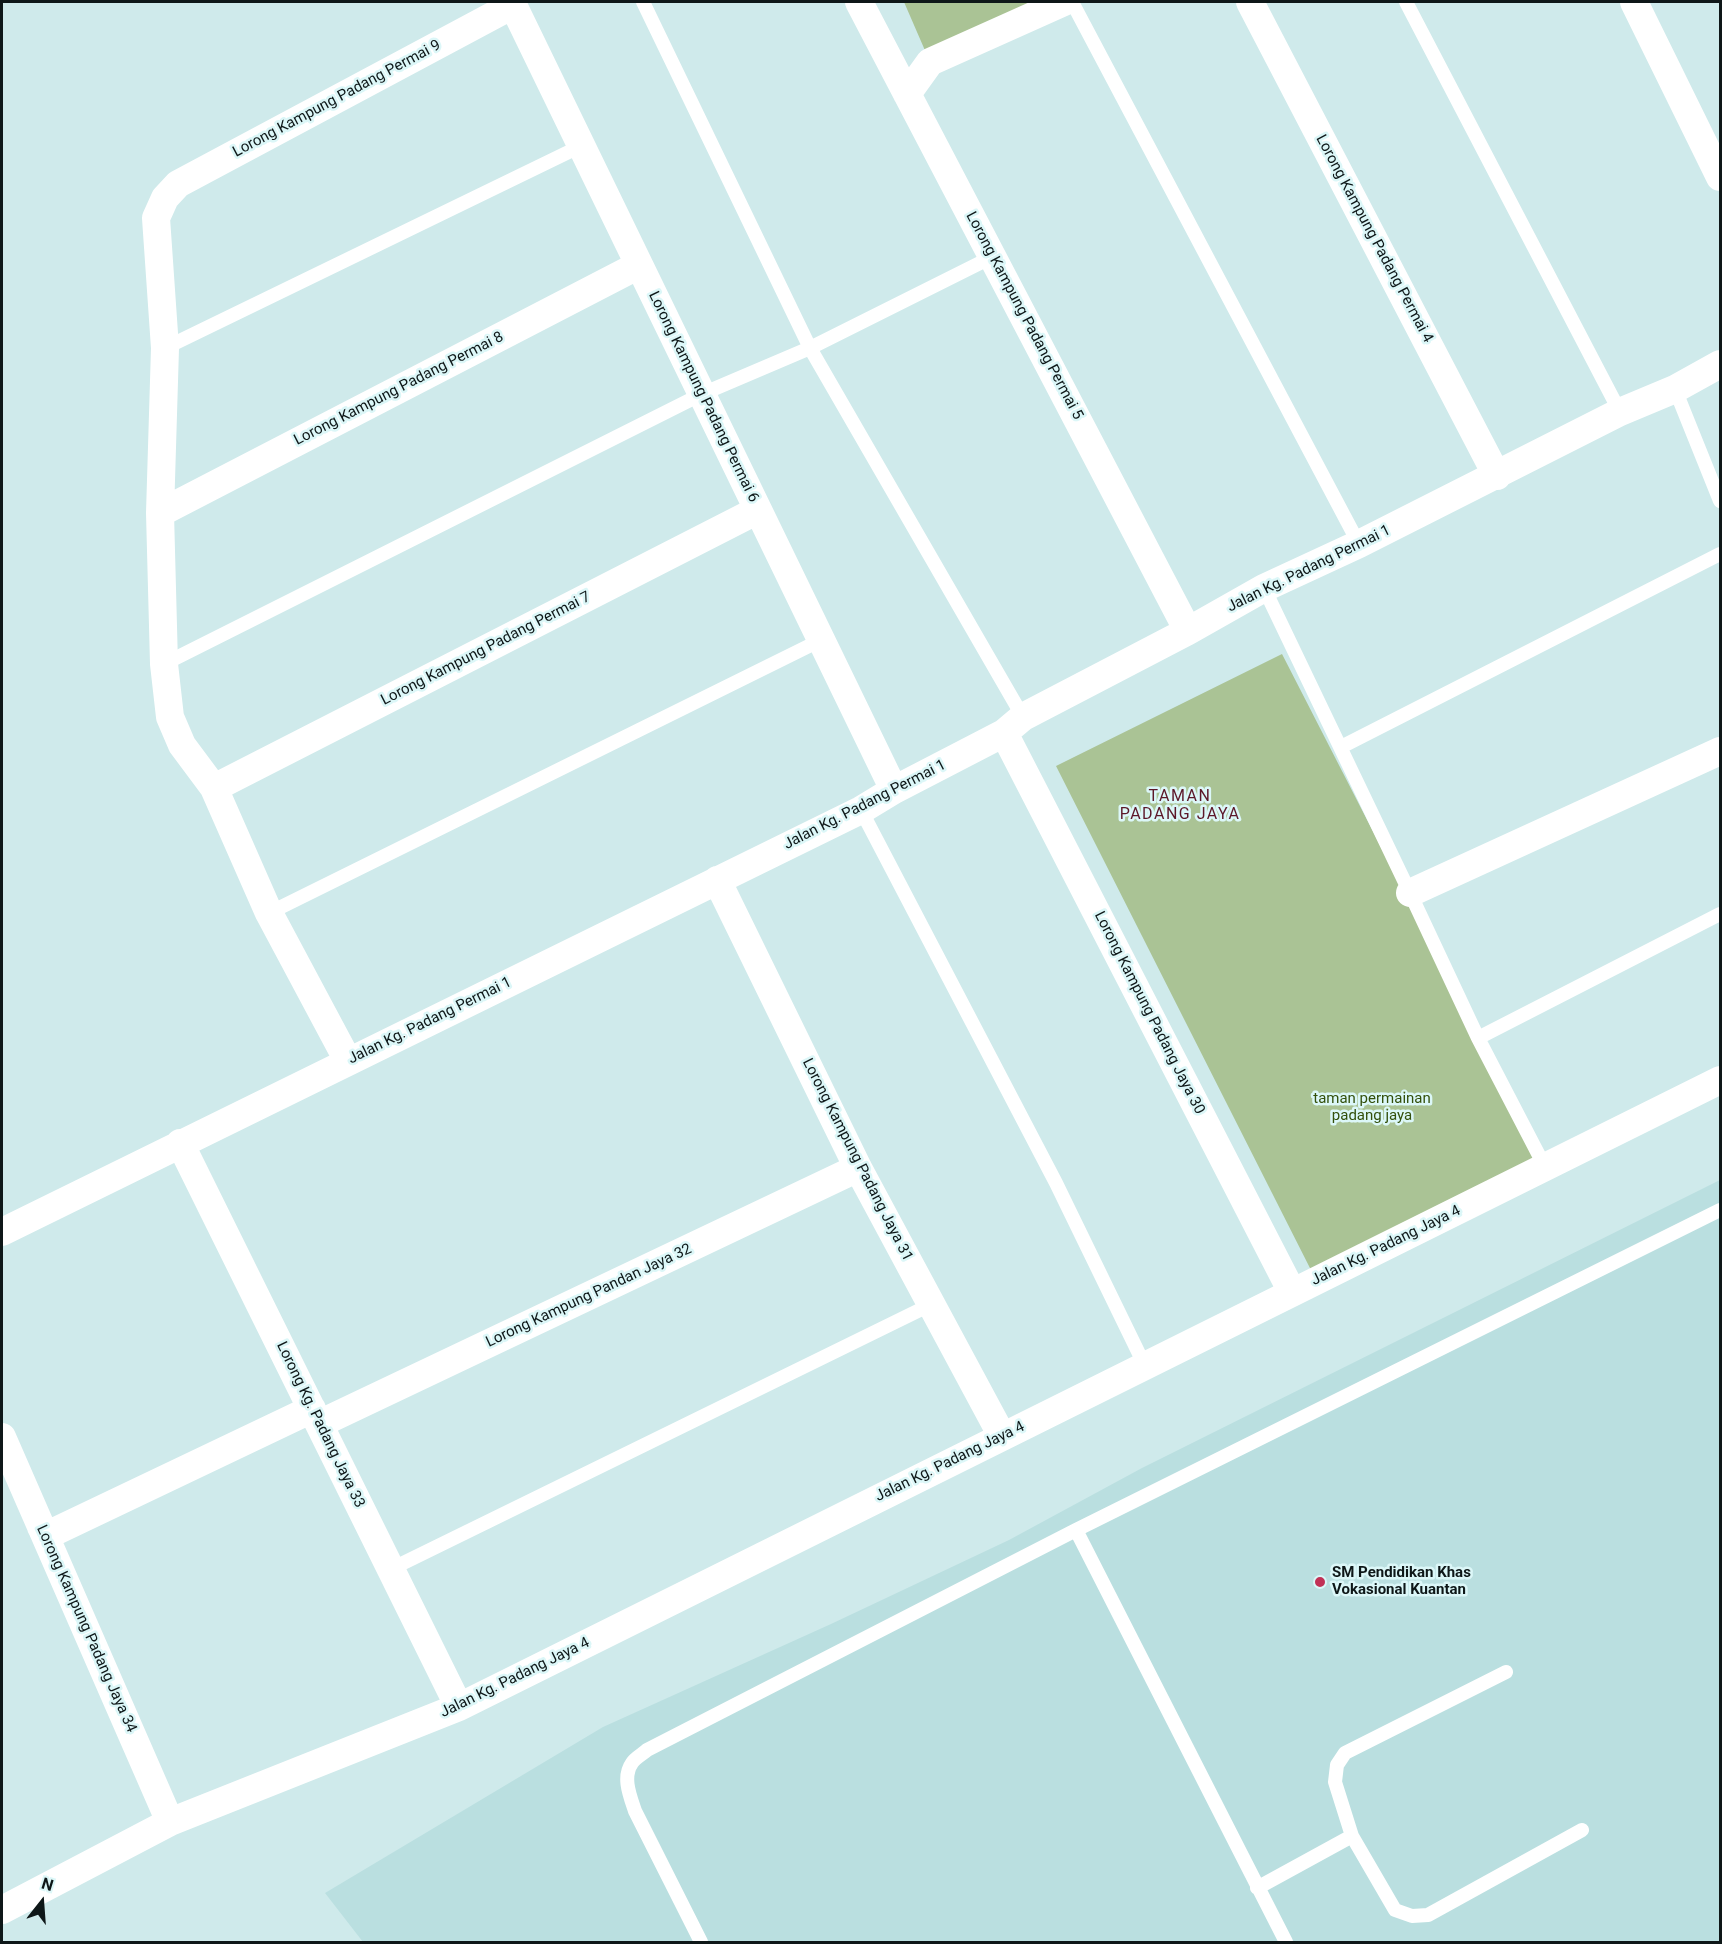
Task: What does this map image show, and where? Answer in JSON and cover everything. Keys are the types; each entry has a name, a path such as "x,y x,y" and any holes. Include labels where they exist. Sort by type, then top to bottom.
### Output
{"street":[{"name":"Lorong Kampung Padang Permai 5","path":"859,2 1188,631"},
{"path":"907,94 930,62 1064,2"},
{"name":"Lorong Kampung Padang Permai 4","path":"1250,2 1497,476"},
{"path":"1634,2 1720,177"},
{"name":"Lorong Kampung Padang Permai 6","path":"517,3 581,147 894,790"},
{"name":"Lorong Kampung Padang Permai 9","path":"165,348 156,218 165,198 178,184 517,3"},
{"name":"Lorong Kampung Padang Permai 8","path":"160,513 639,265"},
{"path":"165,348 160,513 164,664 170,717 182,745 214,788 269,913 348,1061"},
{"name":"Jalan Kg. Padang Permai 1","path":"2,1232 861,810 1264,588 1359,544 1720,364"},
{"name":"Lorong Kampung Padang Permai 7","path":"214,788 758,510"},
{"name":"Lorong Kampung Padang Jaya 30","path":"1013,725 1292,1292"},
{"path":"1410,892 1720,751"},
{"name":"Lorong Kampung Padang Jaya 31","path":"717,880 858,1168 1002,1436"},
{"name":"Jalan Kg. Padang Jaya 4","path":"2,1910 170,1822 459,1707 1720,1080"},
{"name":"Lorong Kg. Padang Jaya 33","path":"180,1143 459,1707"},
{"name":"Lorong Kampung Pandan Jaya 32","path":"41,1527 47,1531 56,1531 315,1416 858,1168"},
{"name":"Lorong Kampung Padang Jaya 34","path":"2,1437 170,1822"}],"lane":[{"path":"643,2 810,348 1013,725"},
{"path":"1072,2 1359,544"},
{"path":"1406,2 1620,412"},
{"path":"165,348 581,147"},
{"path":"164,664 702,394 810,348 993,257"},
{"path":"1675,388 1720,501"},
{"path":"1341,747 1720,554"},
{"path":"1264,588 1478,1038 1545,1167"},
{"path":"269,913 821,640"},
{"path":"861,810 1056,1183 1145,1366"},
{"path":"1478,1038 1720,914"},
{"path":"701,1942 635,1810 627,1788 632,1762 647,1750 1076,1530 1720,1210"},
{"path":"391,1569 932,1304"},
{"path":"1076,1530 1286,1942"},
{"path":"1506,1672 1345,1753 1337,1765 1335,1782 1352,1836 1395,1910 1412,1916 1428,1915 1582,1830"},
{"path":"1257,1888 1352,1836"}],"shaded area":[{"name":"SM Pendidikan Khas Vokasional Kuantan","path":"1720,1180 1720,1942 363,1942 325,1893 603,1727 831,1624 1009,1540 1142,1468"}],"green space":[{"path":"904,2 1064,2 930,62"},
{"name":"taman permainan padang jaya","path":"1282,654 1545,1167 1315,1278 1056,766"}],"place":[{"name":"SM Pendidikan Khas Vokasional Kuantan","path":"1320,1582"}],"district":[{"name":"TAMAN PADANG JAYA","path":"1180,806"}]}
